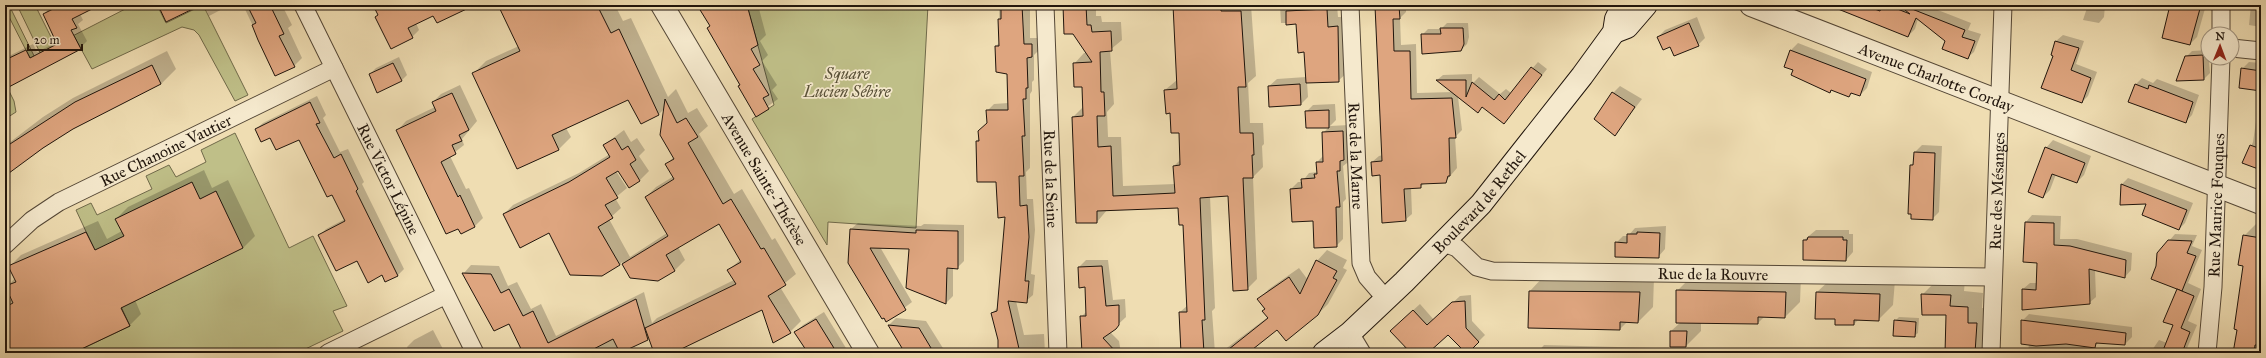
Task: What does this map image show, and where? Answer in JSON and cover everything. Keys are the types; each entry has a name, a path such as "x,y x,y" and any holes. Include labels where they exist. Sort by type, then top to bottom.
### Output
{"street":[{"name":"Avenue Sainte-Thérèse","path":"662,5 868,353"},
{"name":"Rue de la Seine","path":"1045,5 1058,353"},
{"name":"Rue de la Marne","path":"1350,5 1361,263 1367,277 1386,299"},
{"name":"Boulevard de Rethel","path":"1324,353 1350,333 1386,299 1444,243 1481,204 1582,76 1614,32 1616,19 1623,5"},
{"name":"Boulevard de Rethel","path":"1614,32 1627,26 1646,5"},
{"name":"Avenue Charlotte Corday","path":"1751,5 2261,203"},
{"name":"Rue des Mésanges","path":"1991,353 1992,277 2001,102 2003,5"},
{"path":"2221,5 2221,26"},
{"name":"Rue Victor Lépine","path":"306,6 334,68 475,353"},
{"path":"2240,49 2261,51"},
{"name":"Rue Maurice Fouques","path":"2206,353 2214,287 2220,66"},
{"name":"Rue Chanoine Vautier","path":"5,245 32,220 59,202 334,68"},
{"name":"Rue de la Rouvre","path":"1444,243 1457,248 1477,267 1492,271 1992,277"},
{"path":"328,353 446,295"},
{"path":"1350,333 1362,353"}],"green space":[{"path":"5,5 9,5 40,68 31,60 5,9"},
{"path":"17,5 35,5 55,45 133,5 157,5 166,23 203,5 248,95 235,101 199,35 194,30 182,27 92,69 74,36 46,65"},
{"name":"Square Lucien Sébire","path":"747,5 928,5 916,228 828,222 827,245 752,119 774,105"},
{"path":"5,83 14,101 16,112 5,119"},
{"path":"235,133 289,248 313,236 347,306 333,311 343,331 297,353 73,353 130,326 76,210 91,203 97,215 152,189 146,176 169,165 176,177 206,162 201,150"}],"building":[{"path":"61,5 100,5 72,19 77,28 71,30 81,49 5,89 5,60 26,50 30,58 57,44 43,14"},
{"path":"158,5 201,5 166,22"},
{"path":"247,5 270,5 284,34 279,36 295,67 275,76 252,25 256,23"},
{"path":"373,5 475,5 437,23 433,16 408,28 413,38 391,49 375,17 378,15"},
{"path":"498,5 597,5 611,33 619,29 659,115 641,124 628,100 552,135 559,150 517,169 472,73 520,51"},
{"path":"697,5 747,5 758,45 751,49 760,65 753,69 769,95 763,98 769,109 756,117 738,86 740,85 707,28 710,26"},
{"path":"1004,5 1022,5 1024,44 1032,44 1032,57 1027,58 1028,88 1026,88 1026,99 1023,99 1025,136 1022,136 1024,176 1019,176 1020,206 1027,205 1029,237 1025,281 1029,281 1027,303 1008,301 1020,353 998,353 998,340 991,313 997,311 1005,217 998,218 996,182 977,182 976,141 979,141 978,131 987,123 986,110 1008,110 1007,74 996,72 995,46 999,46 998,19 1001,19 1001,8 1004,8"},
{"path":"1063,5 1086,5 1087,25 1091,25 1092,32 1111,31 1112,51 1100,52 1101,92 1104,92 1105,116 1097,116 1098,147 1111,146 1113,196 1175,193 1173,166 1180,165 1179,133 1171,133 1170,113 1166,114 1164,90 1177,89 1173,5 1221,5 1221,11 1241,11 1246,87 1238,87 1240,133 1253,133 1254,155 1252,155 1253,178 1243,178 1248,290 1233,291 1228,196 1200,198 1205,320 1202,320 1204,353 1181,353 1179,312 1187,312 1183,225 1179,225 1178,208 1097,211 1097,223 1076,223 1072,117 1083,116 1082,87 1074,87 1073,63 1092,62 1073,34 1064,34"},
{"path":"1828,5 1864,5 1880,11 1882,5 1897,5 1895,8 1910,14 1905,10 1907,7 1965,30 1962,37 1975,41 1968,59 1942,49 1945,41 1916,18 1908,37"},
{"path":"2170,5 2201,5 2190,45 2162,38"},
{"path":"1375,6 1399,6 1400,19 1393,19 1394,51 1410,51 1411,99 1452,98 1456,138 1449,138 1450,176 1448,176 1446,183 1421,184 1421,188 1404,189 1406,221 1382,223 1380,175 1372,176 1371,162 1382,161"},
{"path":"1327,9 1328,27 1338,26 1339,82 1306,83 1304,52 1298,53 1296,24 1286,25 1286,11"},
{"path":"1689,23 1699,46 1674,56 1670,47 1663,50 1657,37"},
{"path":"1440,28 1463,28 1464,44 1461,51 1422,54 1421,34 1441,34"},
{"path":"2055,41 2079,48 2071,70 2091,78 2082,103 2041,88 2053,56 2051,55"},
{"path":"1790,50 1866,79 1860,96 1851,93 1849,97 1831,90 1830,93 1791,75 1793,70 1784,67"},
{"path":"2200,55 2200,66 2203,66 2204,80 2176,81 2185,56"},
{"path":"393,63 402,81 377,93 369,74"},
{"path":"152,65 161,84 73,129 43,148 5,176 5,148 10,144 75,102"},
{"path":"1531,67 1542,75 1504,124 1482,107 1478,113 1436,80 1466,80 1466,97 1472,82 1494,100 1499,94 1505,100"},
{"path":"2241,68 2261,71 2261,91 2239,88"},
{"path":"1300,84 1301,105 1269,107 1268,86"},
{"path":"2135,84 2148,89 2149,85 2193,102 2186,123 2128,102"},
{"path":"1612,92 1635,107 1615,136 1594,119"},
{"path":"452,93 469,130 459,135 462,141 452,145 456,154 441,162 458,197 460,195 475,227 461,234 458,229 446,234 396,130 436,111 432,102"},
{"path":"665,99 677,123 686,118 698,137 688,143 723,204 731,199 761,249 764,248 786,285 768,296 791,333 773,343 762,310 673,353 654,353 645,328 736,284 727,270 741,262 719,224 666,255 675,271 658,281 630,278 622,264 668,236 645,197 674,179 665,164 674,159 660,135"},
{"path":"310,102 320,123 316,124 334,158 341,154 358,189 356,191 398,276 385,282 382,275 368,283 357,261 336,271 318,235 345,221 332,195 327,197 299,140 276,150 270,138 261,142 255,129"},
{"path":"1329,110 1329,128 1306,128 1305,111"},
{"path":"1343,131 1344,160 1340,161 1340,171 1337,171 1340,207 1336,207 1337,247 1314,248 1313,221 1292,222 1290,189 1302,188 1301,179 1315,178 1314,174 1317,174 1316,162 1323,162 1322,132"},
{"path":"615,138 622,150 628,146 636,160 630,164 640,181 629,188 618,171 606,178 618,198 605,205 613,218 598,227 620,265 602,276 570,275 549,233 520,248 503,214 569,182 610,157 603,145"},
{"path":"2250,145 2261,149 2261,170 2242,163"},
{"path":"2045,147 2085,163 2077,183 2052,174 2043,198 2028,192"},
{"path":"1914,152 1935,153 1933,220 1911,219 1911,214 1908,214 1910,165 1913,165"},
{"path":"192,182 200,199 216,191 243,248 121,308 130,326 73,353 5,353 5,307 13,303 5,286 16,282 8,266 86,232 95,250 124,236 115,219"},
{"path":"2121,184 2187,210 2179,230 2142,215 2146,204 2120,205"},
{"path":"2025,222 2054,223 2054,245 2070,246 2126,260 2125,278 2089,269 2090,304 2022,310 2022,289 2036,290 2037,263 2023,262"},
{"path":"850,229 916,233 916,230 958,231 958,269 947,268 946,304 906,288 909,249 870,248 906,310 886,322 884,318 882,319 848,263"},
{"path":"1637,232 1660,233 1659,258 1615,257 1615,242 1627,243 1627,234 1637,234"},
{"path":"2243,235 2261,238 2261,345 2255,345 2254,353 2233,353 2237,330 2234,329 2243,266 2238,265"},
{"path":"1808,237 1843,237 1843,240 1847,240 1846,261 1803,260 1803,240 1807,240"},
{"path":"2168,240 2192,241 2187,253 2196,256 2182,291 2151,279 2156,266 2157,253"},
{"path":"1316,260 1337,271 1333,278 1337,280 1318,315 1286,341 1277,330 1248,353 1224,353 1268,318 1262,311 1265,309 1257,299 1289,277 1300,294"},
{"path":"1102,266 1106,306 1119,305 1119,325 1116,329 1103,338 1117,353 1082,353 1080,316 1086,316 1085,287 1079,288 1078,267"},
{"path":"462,273 491,274 501,293 509,289 523,316 533,311 548,343 636,299 648,340 620,353 613,339 586,353 523,353 509,324 494,331"},
{"path":"2177,289 2194,296 2181,328 2190,332 2182,353 2162,353 2173,325 2163,322"},
{"path":"1676,290 1786,292 1785,318 1758,317 1758,324 1676,323"},
{"path":"1529,291 1640,292 1638,323 1620,322 1620,330 1528,328"},
{"path":"1816,292 1880,294 1879,321 1854,320 1854,325 1835,325 1835,319 1815,319"},
{"path":"1921,294 1951,295 1950,306 1968,307 1968,323 1977,323 1975,353 1945,353 1946,315 1922,315"},
{"path":"1465,301 1466,328 1479,342 1468,353 1466,353 1448,335 1428,353 1411,353 1390,331 1413,310 1427,325 1452,302"},
{"path":"816,319 837,353 808,353 794,332"},
{"path":"1894,320 1916,322 1915,337 1893,336"},
{"path":"2021,320 2126,333 2125,345 2096,343 2095,348 2066,344 2036,346 2021,344"},
{"path":"888,325 919,328 934,353 905,353"},
{"path":"1670,331 1687,331 1686,347 1670,347"}]}
